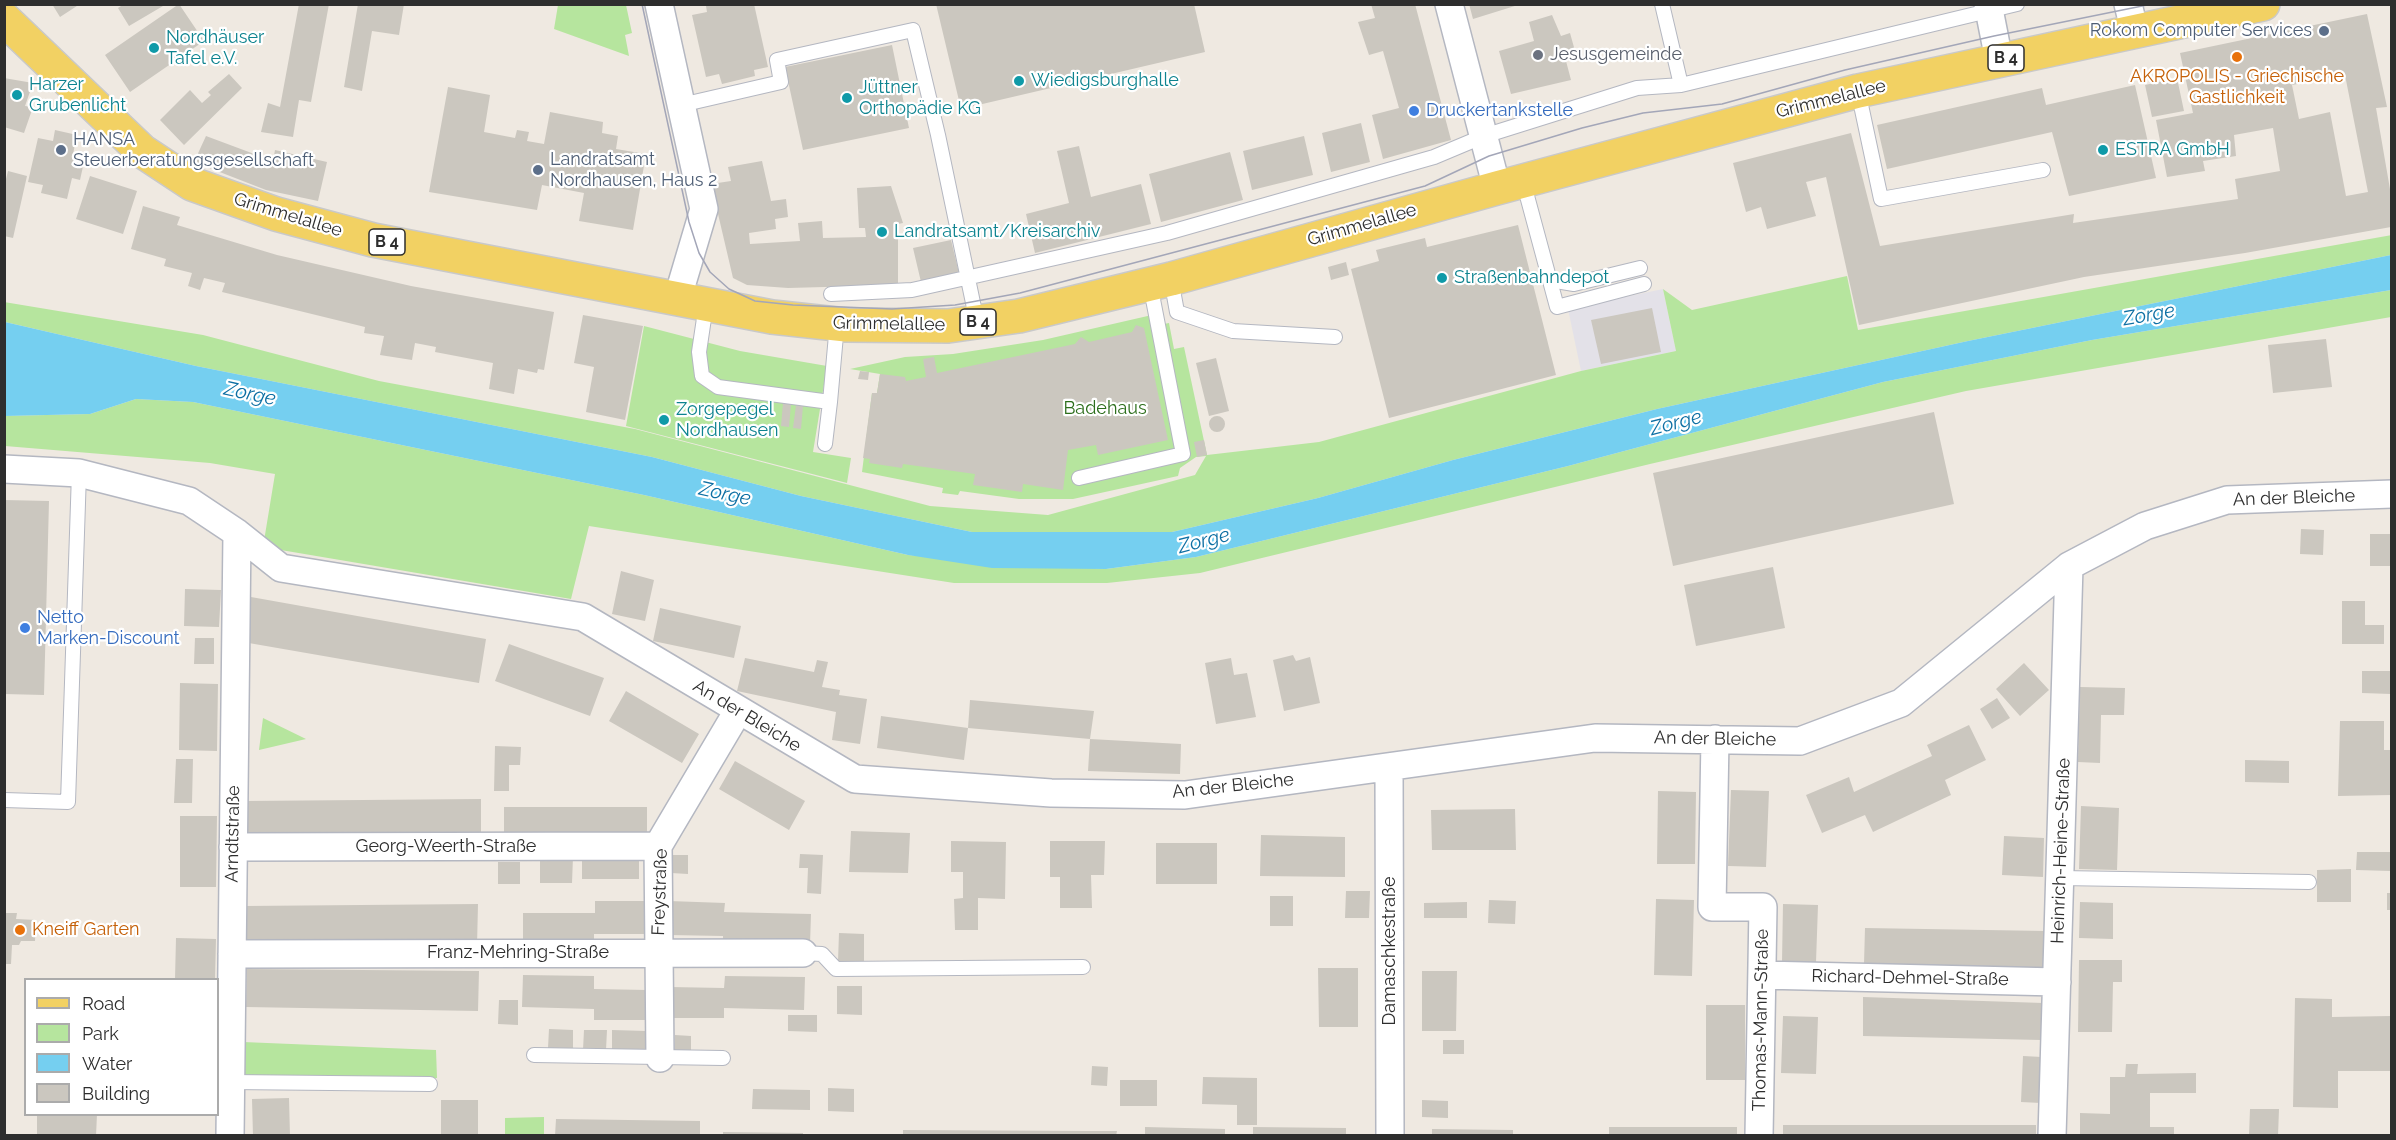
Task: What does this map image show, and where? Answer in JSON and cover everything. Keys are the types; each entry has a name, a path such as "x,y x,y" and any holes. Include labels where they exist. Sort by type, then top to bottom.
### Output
{"main road":[{"name":"Grimmelallee","path":"4,20 142,151 192,184 276,214 373,240 772,317 834,309 948,326 1019,316 1161,281 1858,91 1998,60 2132,19 2263,4"}],"street":[{"path":"659,4 704,209 692,302"},
{"path":"1449,4 1484,136 1510,184"},
{"path":"1988,8 1998,60"},
{"name":"An der Bleiche","path":"4,469 79,473 189,501 237,533 280,568 583,616 738,711 855,779 1051,793 1185,795 1595,738 1800,741 1901,703 2068,566 2145,526 2227,500 2391,494"},
{"name":"Arndtstraße","path":"230,1136 237,533"},
{"name":"Heinrich-Heine-Straße","path":"2052,1136 2068,566"},
{"name":"Freystraße","path":"660,1058 658,846 738,711"},
{"name":"Thomas-Mann-Straße","path":"1715,739 1712,907 1763,907 1760,1136"},
{"name":"Damaschkestraße","path":"1389,767 1390,1136"},
{"name":"Georg-Weerth-Straße","path":"233,847 658,846"},
{"name":"Franz-Mehring-Straße","path":"232,954 803,953"},
{"name":"Richard-Dehmel-Straße","path":"1762,975 2057,981"}],"lane":[{"path":"1662,4 1681,85"},
{"path":"825,444 830,402 834,309 1167,233 1434,158 1484,136 1637,88 1681,85 1988,8 2017,4"},
{"path":"681,105 781,82 777,60 913,30 977,322"},
{"path":"1858,91 1881,199 2043,170"},
{"path":"1510,184 1550,280 1557,307 1644,284"},
{"path":"1550,280 1574,284 1640,268"},
{"path":"1161,281 1176,312 1233,331 1335,337"},
{"path":"1079,478 1183,453 1161,281"},
{"path":"692,302 702,376 718,387 830,402"},
{"path":"4,800 68,802 79,473"},
{"path":"2060,878 2309,882"},
{"path":"803,953 822,954 836,969 1083,967"},
{"path":"534,1055 723,1058"},
{"path":"230,1082 430,1084"}],"shaded area":[{"path":"1663,289 1676,351 1581,371 1568,309"}],"green space":[{"path":"558,5 626,5 632,33 625,35 629,56 554,29"},
{"path":"2392,235 2391,255 1968,341 1657,409 1453,460 1318,498 1172,532 972,532 801,496 652,457 196,366 5,322 4,302 203,335 379,381 635,429 930,506 1048,515 1195,475 1206,456 1196,457 1180,468 1178,476 1073,499 1019,499 960,491 958,495 942,493 943,488 862,472 872,393 877,393 880,374 850,369 905,357 953,354 1043,340 1152,315 1154,326 1169,323 1174,349 1184,347 1207,455 1319,442 1581,371 1676,351 1663,289 1692,310 1847,276 1858,330"},
{"path":"2391,290 2391,317 1966,391 1650,464 1200,573 1107,583 954,583 589,526 571,599 263,547 275,474 210,463 5,446 4,416 90,414 136,399 193,402 644,495 908,555 1106,569 1196,557 1568,466 1883,382 2092,340"},
{"path":"644,326 740,351 827,366 813,452 851,458 847,483 626,426"},
{"path":"263,718 306,739 259,750"},
{"path":"243,1042 436,1050 437,1078 313,1080 242,1078"},
{"path":"544,1117 544,1135 505,1135 505,1118"}],"water":[{"name":"Zorge","path":"2391,255 2391,290 2092,340 1883,382 1568,466 1196,557 1106,569 992,568 908,555 644,495 193,402 136,399 90,414 5,416 5,322 196,366 652,457 801,496 972,532 1172,532 1318,498 1453,460 1657,409 1968,341"}],"building":[{"path":"52,4 80,4 60,17"},
{"path":"124,4 162,4 163,6 129,26 118,8"},
{"name":"Nordhäuser Tafel e.V.","path":"179,4 204,41 130,92 105,55"},
{"path":"299,4 329,4 311,102 299,100 293,137 261,132 268,103 280,107"},
{"path":"358,4 404,4 399,35 372,31 362,91 344,87"},
{"path":"754,4 768,67 754,70 755,76 722,84 719,74 706,77 692,15 707,12 706,6"},
{"name":"Wiedigsburghalle","path":"936,4 1194,4 1205,52 961,109"},
{"name":"Druckertankstelle","path":"1371,4 1415,4 1451,140 1383,159 1372,115 1399,108 1383,51 1369,55 1358,22 1375,18"},
{"path":"1469,4 1518,4 1518,5 1473,19"},
{"path":"2367,14 2387,107 2376,108 2391,195 2391,227 2245,253 2084,277 1859,325 1826,177 1806,182 1816,216 1767,229 1761,207 1746,212 1733,163 1851,133 1880,246 2074,214 2073,223 2238,199 2235,179 2280,171 2273,128 2234,135 2236,156 2203,161 2205,171 2167,177 2156,120 2193,113 2180,53","holes":["2345,75 2368,192 2346,196 2330,112 2299,119 2292,85"]},
{"name":"Jesusgemeinde","path":"1552,15 1561,36 1570,33 1577,58 1566,61 1571,80 1511,94 1499,51 1534,41 1529,22"},
{"name":"Jüttner Orthopädie KG","path":"892,45 909,128 803,150 785,67"},
{"path":"229,74 242,88 184,145 160,120 190,90 202,103 211,95 208,92"},
{"name":"Harzer Grubenlicht","path":"4,78 33,83 25,106 33,107 24,133 4,127"},
{"path":"2177,78 2184,111 2152,117 2145,85"},
{"name":"ESTRA GmbH","path":"2135,85 2156,178 2069,196 2052,132 1887,169 1877,125 2042,88 2046,105"},
{"name":"Landratsamt Nordhausen, Haus 2","path":"448,87 490,95 484,132 515,138 517,130 529,132 527,141 544,144 550,112 603,122 602,133 618,136 616,149 646,154 633,230 579,221 584,193 542,185 537,210 429,192"},
{"path":"1361,123 1370,162 1331,172 1322,133"},
{"path":"55,130 77,135 72,159 84,162 80,180 72,178 67,199 41,193 43,185 28,182 38,138 53,141"},
{"path":"206,136 273,161 275,150 327,162 318,201 266,190 194,162"},
{"path":"1304,136 1313,175 1252,190 1243,151"},
{"path":"1079,146 1091,197 1141,184 1151,224 1035,253 1026,214 1069,203 1057,151"},
{"path":"1230,152 1243,200 1161,222 1149,174"},
{"path":"762,161 771,201 786,199 788,217 775,219 776,229 749,233 750,244 800,241 798,223 822,221 823,238 866,237 865,228 859,228 857,188 891,186 903,223 898,224 898,285 788,288 747,285 733,278 711,184 731,181 728,167"},
{"path":"8,171 27,176 13,238 4,236 4,187"},
{"path":"90,176 137,191 123,234 76,219"},
{"path":"143,206 180,217 177,225 277,255 411,286 554,312 544,370 538,369 537,373 518,369 514,394 489,389 493,363 435,352 436,347 415,343 412,360 380,355 384,336 364,333 365,327 222,292 225,283 204,278 200,290 188,286 192,273 164,266 166,259 131,249"},
{"path":"1518,225 1556,375 1389,418 1351,269 1379,261 1376,250 1425,238 1427,247"},
{"path":"951,240 959,273 921,282 913,248"},
{"path":"1346,262 1349,275 1331,280 1328,267"},
{"path":"1652,308 1661,352 1601,364 1591,320"},
{"path":"583,315 643,326 625,420 586,412 594,367 574,363"},
{"name":"Badehaus","path":"1136,325 1144,328 1168,440 1098,455 1096,445 1068,450 1063,490 1023,484 1022,492 973,485 975,474 903,464 902,468 869,463 870,459 863,458 872,393 877,393 880,374 905,377 906,381 926,377 923,359 934,357 937,373 1075,344 1081,337 1089,342 1132,332"},
{"path":"2326,339 2332,387 2273,393 2268,345"},
{"path":"1216,358 1229,411 1209,416 1196,363"},
{"path":"860,371 869,372 868,380 858,379"},
{"path":"783,403 791,404 789,427 781,426"},
{"path":"796,405 803,406 801,429 793,428"},
{"path":"1934,412 1954,504 1673,566 1653,473"},
{"name":"Zorgepegel Nordhausen","path":"659,414 671,416 670,426 658,424"},
{"path":"1214,416 1220,416 1225,424 1223,430 1214,432 1209,427 1209,421"},
{"path":"1204,440 1207,455 1197,457 1194,442"},
{"name":"Netto Marken-Discount","path":"4,500 49,501 44,695 4,694"},
{"path":"2301,529 2324,530 2323,555 2300,554"},
{"path":"2370,534 2391,534 2391,566 2370,566"},
{"path":"1773,567 1785,628 1696,646 1684,585"},
{"path":"621,571 654,580 645,621 612,614"},
{"path":"185,589 221,590 219,627 184,626"},
{"path":"251,597 486,639 479,683 243,642"},
{"path":"2342,601 2365,601 2365,625 2384,625 2384,644 2342,644"},
{"path":"660,608 741,626 734,658 653,641"},
{"path":"195,638 214,638 214,664 194,664"},
{"path":"509,644 604,678 590,716 495,681"},
{"path":"1293,655 1296,661 1310,657 1320,703 1284,711 1273,660"},
{"path":"745,658 814,672 817,660 828,662 822,687 840,690 839,695 867,699 860,744 832,740 836,712 737,691"},
{"path":"1231,658 1234,675 1247,673 1256,717 1216,724 1205,663"},
{"path":"2024,663 2049,690 2020,716 1996,689"},
{"path":"2362,671 2391,671 2391,694 2362,693"},
{"path":"180,683 218,684 217,751 179,750"},
{"path":"2080,687 2125,688 2124,715 2101,715 2100,763 2078,762"},
{"path":"626,691 699,734 682,763 609,721"},
{"path":"1997,698 2010,718 1992,729 1980,709"},
{"path":"970,700 1094,711 1090,739 968,728"},
{"path":"881,716 968,728 964,760 877,748"},
{"path":"2340,721 2384,721 2384,750 2391,750 2391,795 2338,796"},
{"path":"1969,725 1986,760 1945,780 1951,795 1873,832 1865,815 1822,833 1806,795 1849,777 1854,792 1932,756 1927,745"},
{"path":"1090,739 1181,744 1180,774 1088,771"},
{"path":"495,746 521,747 520,765 509,765 509,791 494,791"},
{"path":"176,759 193,759 192,803 174,803"},
{"path":"2245,760 2289,761 2289,783 2245,782"},
{"path":"735,761 805,801 789,830 719,789"},
{"path":"1731,790 1769,791 1766,867 1728,866"},
{"path":"1658,791 1696,792 1695,864 1657,864"},
{"path":"481,799 481,839 246,840 245,801"},
{"path":"2081,806 2119,808 2117,870 2079,869"},
{"path":"504,807 647,807 647,839 504,838"},
{"path":"1515,809 1516,850 1432,850 1431,810"},
{"path":"180,816 217,816 216,887 180,887"},
{"path":"851,831 910,833 908,873 849,872"},
{"path":"1261,835 1345,837 1345,877 1260,876"},
{"path":"2004,836 2044,838 2043,877 2002,875"},
{"path":"951,841 1006,842 1005,899 978,898 978,930 955,930 954,899 963,898 963,872 951,872"},
{"path":"1050,841 1105,841 1104,875 1091,875 1092,908 1060,908 1060,877 1050,877"},
{"path":"1156,843 1217,843 1217,884 1156,884"},
{"path":"2357,852 2391,852 2391,871 2356,870"},
{"path":"800,854 823,855 821,894 807,893 808,868 799,868"},
{"path":"672,855 688,855 688,874 671,873"},
{"path":"540,857 573,857 572,883 540,883"},
{"path":"582,860 639,860 639,879 582,879"},
{"path":"498,862 520,862 520,884 498,884"},
{"path":"2351,869 2351,902 2317,902 2317,870"},
{"path":"1346,891 1370,891 1369,918 1345,918"},
{"path":"2387,893 2391,893 2391,910 2387,910"},
{"path":"1270,896 1293,896 1293,926 1270,926"},
{"path":"1656,899 1694,900 1692,976 1654,975"},
{"path":"1489,900 1516,901 1515,924 1488,923"},
{"path":"595,901 648,901 648,934 594,934 594,944 523,944 523,913 595,913"},
{"path":"669,901 725,903 724,912 811,914 810,945 723,944 723,936 669,935"},
{"path":"1467,902 1467,918 1424,918 1424,903"},
{"path":"2080,902 2113,903 2113,939 2079,938"},
{"path":"478,904 477,946 245,945 245,906"},
{"path":"1783,904 1818,905 1816,962 1782,962"},
{"name":"Kneiff Garten","path":"4,913 17,913 16,919 36,920 35,941 21,941 19,945 12,945 11,964 4,964"},
{"path":"1865,928 2046,931 2045,970 1864,964"},
{"path":"839,933 864,934 864,961 838,961"},
{"path":"176,938 216,939 215,978 175,978"},
{"path":"2079,960 2122,960 2122,982 2113,982 2112,1032 2078,1032"},
{"path":"1318,968 1358,968 1358,1027 1319,1027"},
{"path":"247,969 479,971 478,1011 246,1007"},
{"path":"1422,971 1457,971 1456,1031 1422,1031"},
{"path":"523,975 594,976 594,989 647,990 646,1020 594,1020 594,1009 522,1007"},
{"path":"725,976 805,977 804,1010 724,1008 724,1018 670,1018 670,987 724,988"},
{"path":"837,986 862,986 862,1015 837,1014"},
{"path":"1863,997 2043,1003 2041,1040 1863,1036"},
{"path":"2295,998 2332,999 2332,1017 2391,1016 2391,1071 2338,1071 2338,1108 2293,1107"},
{"path":"499,1000 518,1000 518,1025 498,1024"},
{"path":"1706,1005 1745,1005 1745,1080 1706,1080"},
{"path":"788,1015 817,1015 817,1032 788,1031"},
{"path":"1783,1016 1818,1017 1816,1074 1781,1073"},
{"path":"549,1029 573,1030 573,1048 548,1048"},
{"path":"584,1030 607,1030 606,1050 583,1050"},
{"path":"612,1030 647,1031 646,1052 612,1052"},
{"path":"675,1035 691,1036 691,1052 675,1052"},
{"path":"1443,1040 1464,1040 1464,1054 1443,1054"},
{"path":"2023,1056 2042,1057 2041,1103 2021,1102"},
{"path":"2126,1064 2138,1064 2137,1074 2196,1073 2196,1093 2150,1093 2150,1127 2174,1127 2174,1136 2080,1136 2080,1113 2110,1114 2110,1077 2125,1077"},
{"path":"1092,1066 1108,1067 1107,1086 1091,1085"},
{"path":"1203,1077 1257,1078 1257,1125 1237,1125 1237,1105 1202,1104"},
{"path":"1120,1080 1157,1080 1157,1106 1120,1106"},
{"path":"828,1088 854,1089 854,1112 828,1111"},
{"path":"753,1089 810,1090 810,1110 752,1109"},
{"path":"289,1098 290,1136 253,1136 252,1099"},
{"path":"441,1100 478,1100 478,1136 441,1136"},
{"path":"1422,1100 1448,1101 1448,1118 1422,1117"},
{"path":"2250,1109 2279,1109 2278,1136 2249,1136"},
{"path":"37,1116 97,1116 96,1136 37,1136"},
{"path":"556,1119 700,1121 700,1136 555,1136"},
{"path":"1783,1125 2036,1125 2036,1136 1783,1136"},
{"path":"1145,1127 1225,1129 1225,1136 1145,1136"},
{"path":"1253,1127 1346,1128 1346,1136 1253,1136"},
{"path":"1609,1127 1737,1127 1737,1136 1609,1136"},
{"path":"1432,1129 1513,1130 1513,1136 1432,1136"},
{"path":"903,1130 1117,1131 1116,1136 903,1136"},
{"path":"723,1132 803,1133 803,1136 723,1136"}],"tram line":[{"path":"642,4 689,222 699,253 710,272 729,289 755,301 892,309 955,305 1020,293 1425,186 1489,156 1582,128 1643,113 1722,104 1845,70 1994,36 2152,4"}],"place":[{"name":"Rokom Computer Services","path":"2324,31"},
{"name":"Nordhäuser Tafel e.V.","path":"154,48"},
{"name":"Jesusgemeinde","path":"1538,55"},
{"name":"AKROPOLIS - Griechische Gastlichkeit","path":"2237,57"},
{"name":"Wiedigsburghalle","path":"1019,81"},
{"name":"Harzer Grubenlicht","path":"17,95"},
{"name":"Jüttner Orthopädie KG","path":"847,98"},
{"name":"Druckertankstelle","path":"1414,111"},
{"name":"HANSA Steuerberatungsgesellschaft","path":"61,150"},
{"name":"ESTRA GmbH","path":"2103,150"},
{"name":"Landratsamt Nordhausen, Haus 2","path":"538,170"},
{"name":"Landratsamt/Kreisarchiv","path":"882,232"},
{"name":"Straßenbahndepot","path":"1442,278"},
{"name":"Zorgepegel Nordhausen","path":"664,420"},
{"name":"Netto Marken-Discount","path":"25,628"},
{"name":"Kneiff Garten","path":"20,930"}]}
